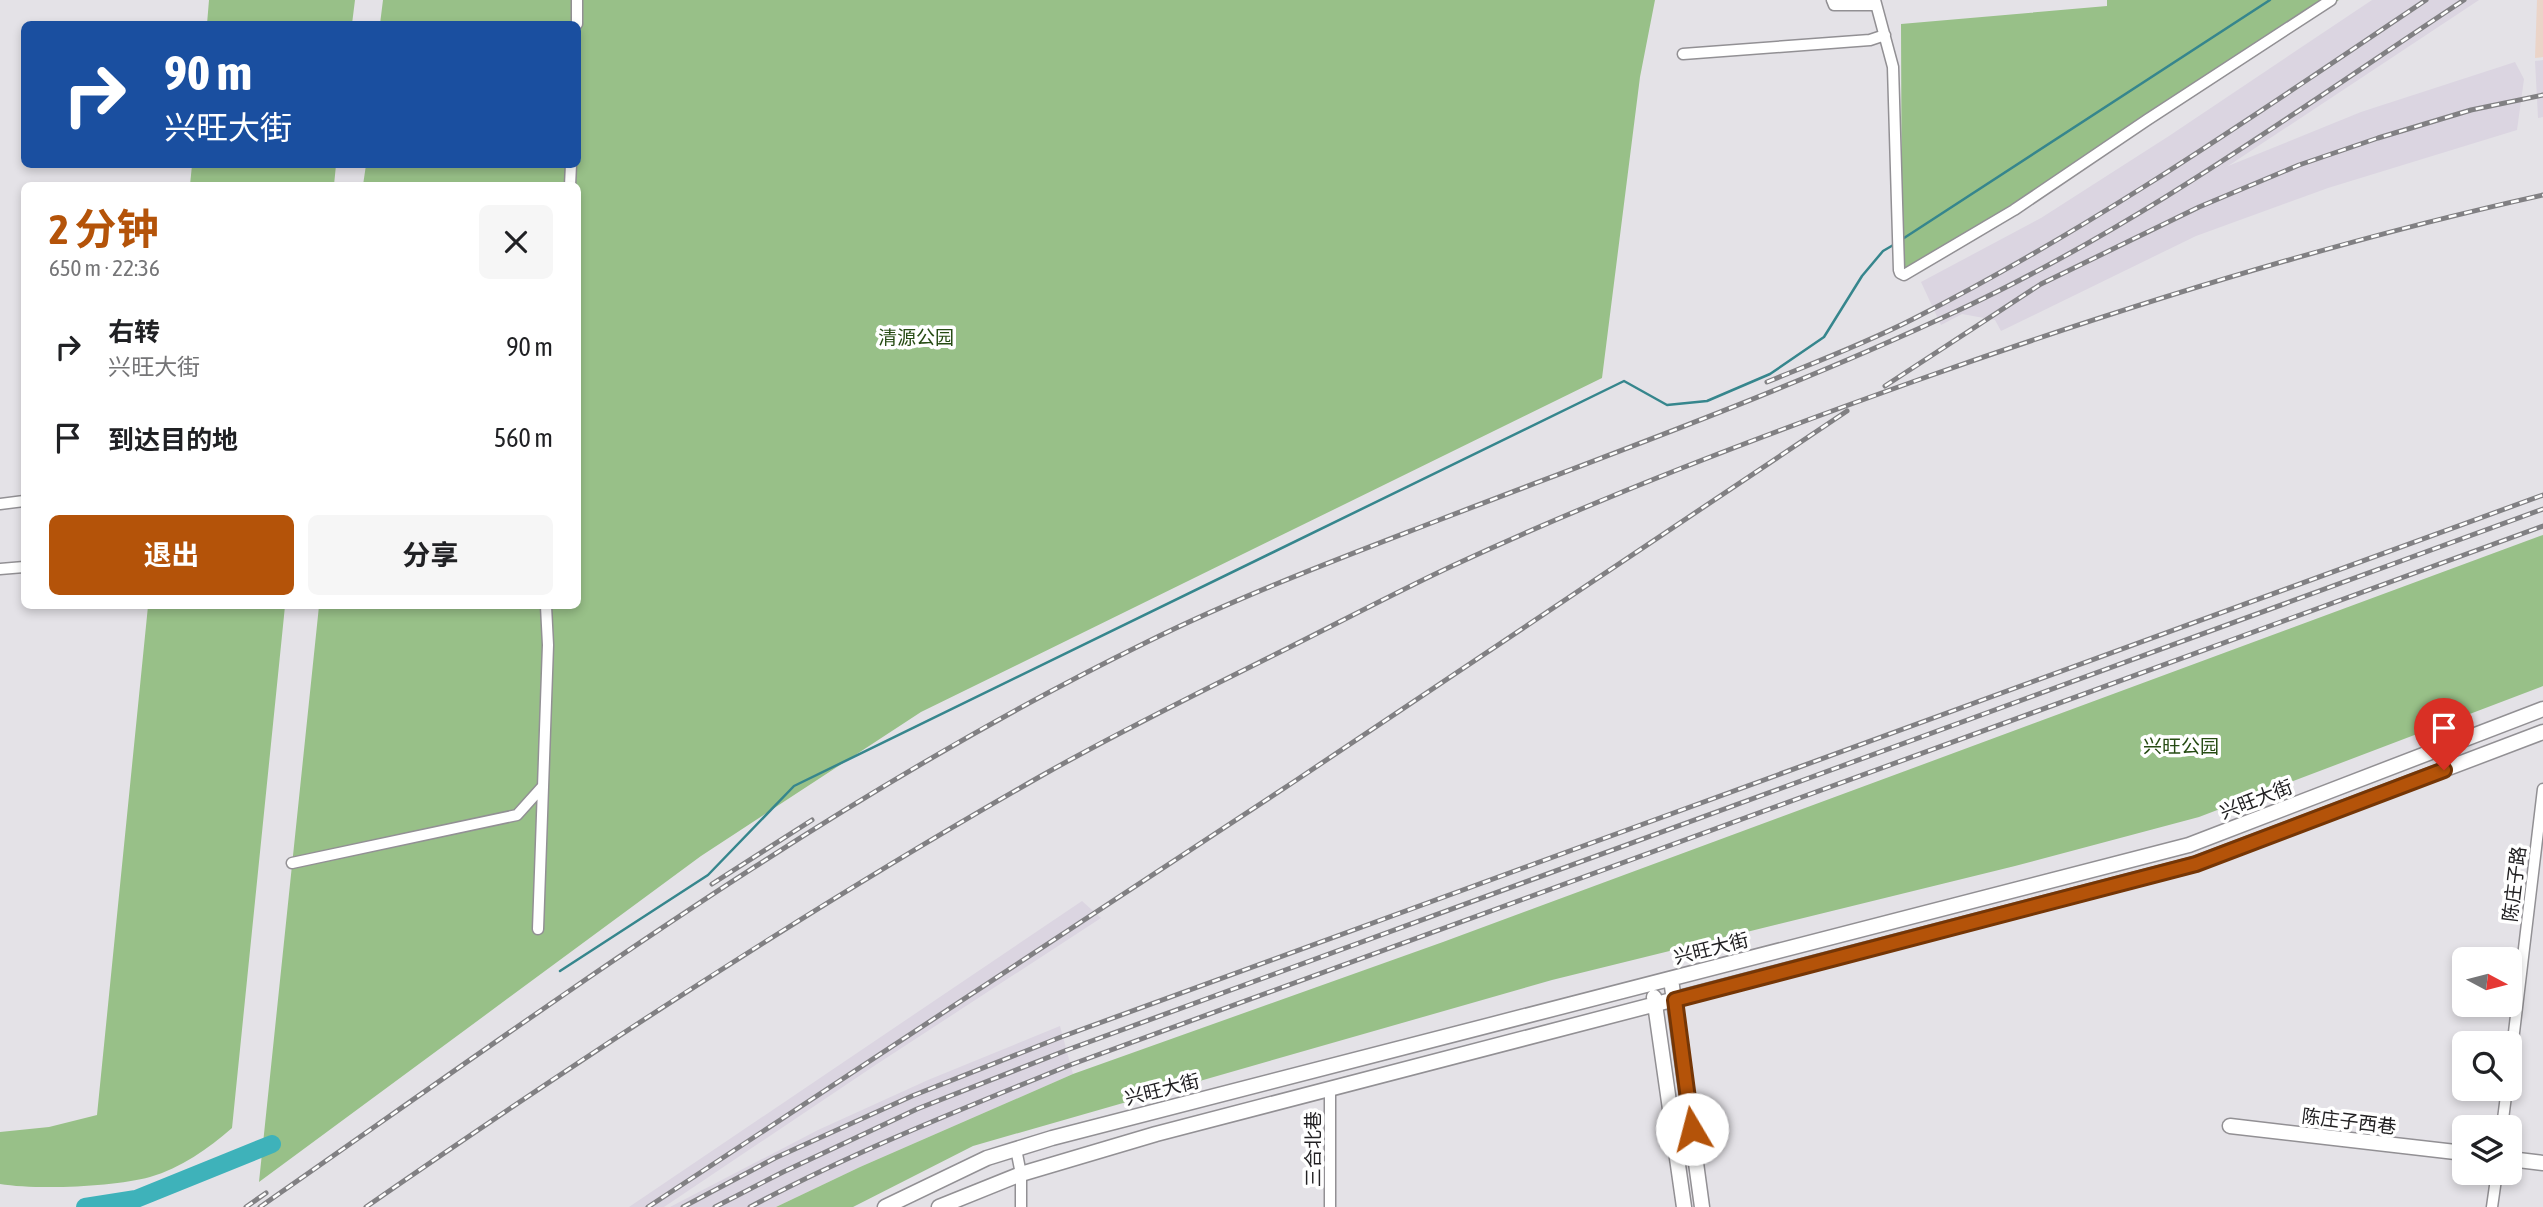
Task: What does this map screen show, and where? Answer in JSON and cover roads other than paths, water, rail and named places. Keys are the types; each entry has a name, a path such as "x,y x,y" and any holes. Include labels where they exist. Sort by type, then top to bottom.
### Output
{"main road":[{"name":"兴旺大街","path":"885,1207 987,1158 1052,1138 2189,845 2543,709"},
{"name":"兴旺大街","path":"939,1207 1021,1174 1156,1134 2196,864 2543,732"},
{"path":"1671,979 1702,1207"},
{"path":"1652,984 1684,1207"},
{"name":"陈庄子西巷","path":"2230,1126 2452,1152"},
{"path":"2522,1160 2543,1163"}],"street":[{"path":"576,21 578,0"},
{"path":"1832,0 1834,5 1875,2 1885,35 1893,67 1899,270 1904,275 2014,210 2331,0"},
{"path":"1683,54 1870,40 1885,35"},
{"path":"0,504 21,501"},
{"path":"0,569 21,567"},
{"path":"538,929 548,645 545,609"},
{"path":"292,863 517,815 543,786"},
{"name":"陈庄子路","path":"2514,1031 2543,789"},
{"name":"三合北巷","path":"1330,1090 1330,1207"},
{"path":"1016,1149 1021,1174 1021,1207"},
{"path":"2492,1207 2495,1185"}],"waterway":[{"path":"1901,240 2270,0"},
{"path":"560,971 708,875 794,786 1624,381 1667,405 1707,401 1770,374 1824,337 1862,276 1883,251 1895,244"},
{"path":"85,1207 136,1199 272,1144"}],"railway":[{"path":"1767,382 1895,328 2046,247 2174,167 2426,0"},
{"path":"260,1207 693,907 916,767 1030,702 1147,642 1255,593 1765,394 1957,311 2089,243 2153,205 2464,0"},
{"path":"1885,386 2041,284 2199,207 2299,165 2378,138 2471,110 2543,95"},
{"path":"366,1207 699,984 954,826 1125,730 1452,566 1681,468 1992,354 2148,302 2305,255 2463,213 2543,195"},
{"path":"648,1207 1295,781 1847,411"},
{"path":"683,1207 775,1158 912,1096 1061,1037 2543,495"},
{"path":"715,1207 917,1109 1067,1050 2543,509"},
{"path":"750,1207 868,1150 1070,1065 2543,526"},
{"path":"712,884 812,820"},
{"path":"246,1207 266,1193"}],"park label":[{"name":"清源公园","path":"916,337"},
{"name":"兴旺公园","path":"2181,746"}]}
